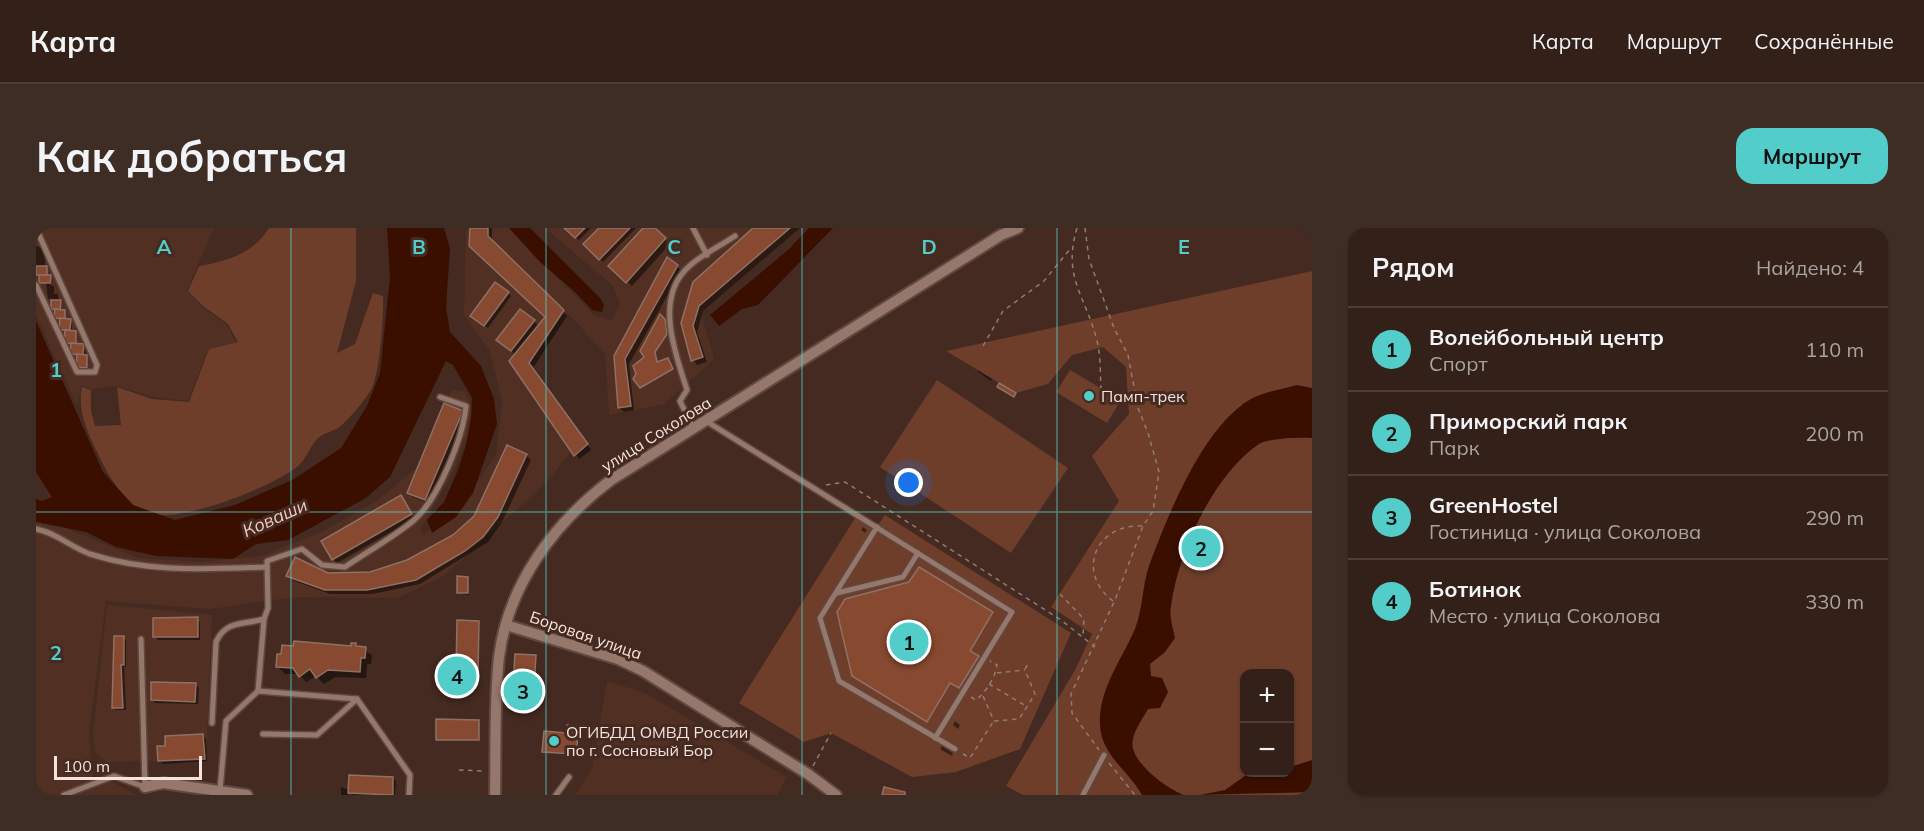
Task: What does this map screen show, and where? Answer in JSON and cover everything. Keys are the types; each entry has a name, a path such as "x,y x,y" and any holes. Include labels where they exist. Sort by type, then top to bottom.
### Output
{"street":[{"name":"улица Соколова","path":"495,795 499,658 506,625 518,591 541,551 563,523 610,480 983,246 1018,228"},
{"name":"Боровая улица","path":"506,625 618,659 643,671 808,774 836,795"},
{"path":"145,787 163,783 247,795"}],"lane":[{"path":"36,228 97,365 95,372 76,372 36,285"},
{"path":"693,228 707,255"},
{"path":"693,428 680,401 687,390 669,312 673,287 683,272 735,236"},
{"path":"220,790 226,721 258,691 264,619 268,608 267,561 302,549 322,565 345,567 415,520 438,489 464,420 466,406 440,397"},
{"path":"705,421 1012,612 935,738"},
{"path":"877,527 820,618 839,681 955,749"},
{"path":"36,529 52,532 87,553 140,567 267,567"},
{"path":"837,592 903,577 918,553"},
{"path":"212,723 216,642 221,630 232,624 246,624 264,619"},
{"path":"64,795 114,776 145,787 141,639"},
{"path":"258,691 357,699"},
{"path":"263,734 317,735 357,699"},
{"path":"357,699 410,775 410,795"},
{"path":"1083,795 1104,755"},
{"path":"556,795 569,777"}],"path":[{"path":"1077,228 1071,248 1071,268 1097,342 1101,388"},
{"path":"1085,228 1089,259 1114,328 1128,355 1138,408 1151,441 1159,472 1153,511 1143,526 1113,602 1071,694 1072,713 1136,795"},
{"path":"983,346 1003,311 1044,281 1071,248"},
{"path":"813,488 845,482 1061,620 1094,646"},
{"path":"1113,602 1099,588 1094,574 1095,555 1109,534 1129,525 1143,526"},
{"path":"1060,594 1084,619 1083,637"},
{"path":"994,721 1019,719 1035,694 1025,670 1029,662"},
{"path":"976,700 982,695 996,673 997,665"},
{"path":"996,673 1025,670"},
{"path":"989,684 1027,706"},
{"path":"982,695 994,721"},
{"path":"955,749 970,758 994,721"},
{"path":"808,774 831,733"},
{"path":"459,770 484,771"}],"shaded area":[{"path":"36,228 214,228 187,290 202,307 227,325 236,342 208,349 188,401 152,397 117,386 92,389 81,386 77,406 36,315"},
{"path":"269,228 356,228 356,281 337,353 355,344 373,293 383,296 379,358 371,390 340,427 318,438 297,467 267,485 199,510 158,515 144,512 123,495 103,464 84,423 81,405 82,387 91,390 91,411 95,426 121,425 117,387 152,399 189,402 209,349 238,342 228,324 203,306 188,291 199,266 220,262 238,255 255,244"},
{"path":"466,228 509,228 594,315 612,320 620,304 613,286 545,228 800,228 701,313 714,359 664,404 609,415 605,353 566,312 521,358 579,442 546,483 443,576 398,598 295,597 211,609 106,601 89,732 93,780 57,795 36,795 36,516 138,558 202,562 261,556 322,532 375,502 419,466 452,390 465,391 475,416 453,473 420,530 424,534 459,509 496,455 502,401 490,351 464,315"},
{"path":"1312,271 1312,795 1023,795 1006,786 1075,670 1092,634 1051,607 1119,501 1092,456 1129,414 1126,367 1103,347 1072,355 1048,384 1016,393 946,351"},
{"name":"Памп-трек","path":"1070,370 1121,400 1107,423 1056,392"},
{"path":"937,380 1068,468 1011,553 880,467"},
{"path":"857,515 877,527 885,515 1071,633 1020,749 956,772 912,777 831,733 804,742 739,703"},
{"path":"107,605 212,615 206,760 107,762 95,753 93,735"},
{"path":"607,681 645,693 787,777 777,795 575,795 592,769"},
{"path":"111,781 136,795 75,795"}],"water":[{"name":"Коваши","path":"387,228 444,228 450,248 446,308 450,332 481,366 494,399 497,424 473,493 456,517 432,533 427,520 444,502 458,470 466,445 471,417 472,398 453,365 446,361 390,477 366,498 288,540 256,544 233,559 156,556 116,547 86,532 36,522 36,499 42,501 52,497 36,472 36,321 103,472 133,505 175,520 235,505 294,479 341,448 367,406 380,373 390,277"},
{"path":"509,228 530,228 600,298 604,305 602,312 592,310 540,262"},
{"path":"809,228 833,228 758,305 742,309 719,326 710,315 788,250"},
{"path":"1297,385 1312,388 1312,438 1285,438 1263,442 1242,458 1227,475 1200,517 1181,563 1171,606 1175,638 1165,652 1150,664 1151,676 1162,678 1168,692 1160,708 1148,709 1135,731 1133,747 1136,756 1150,773 1168,787 1184,795 1142,795 1106,746 1100,726 1100,713 1107,688 1138,621 1147,574 1166,522 1191,471 1221,425 1238,408 1257,396"},
{"path":"1312,760 1312,792 1200,795 1225,790 1243,777 1294,777 1294,766"}],"building":[{"path":"470,228 488,228 488,236 564,310 529,363 588,444 574,456 509,361 545,317 469,246"},
{"path":"564,228 585,228 575,238"},
{"path":"599,228 630,228 599,260 583,244"},
{"path":"643,228 655,228 666,238 626,283 608,266"},
{"path":"753,228 790,228 699,306 693,326 703,357 691,361 681,323 693,282"},
{"path":"667,257 678,265 625,359 631,406 618,408 614,356"},
{"path":"36,266 47,266 47,275 36,275"},
{"path":"39,275 51,275 50,283 39,283"},
{"path":"495,282 509,292 484,326 470,316"},
{"path":"51,300 61,300 60,310 51,309"},
{"path":"55,309 65,310 65,319 54,318"},
{"path":"520,309 535,320 511,351 496,340"},
{"path":"660,314 665,319 667,334 655,352 657,362 668,358 673,369 640,388 633,379 636,374 633,366 644,357 640,351"},
{"path":"60,318 71,319 70,330 59,330"},
{"path":"65,330 76,331 76,344 64,343"},
{"path":"71,343 84,344 83,355 70,354"},
{"path":"77,354 87,355 87,368 76,367"},
{"path":"999,383 1016,393 1014,397 997,387"},
{"path":"444,403 463,411 425,500 407,493"},
{"path":"507,445 527,454 498,517 483,537 465,551 416,580 367,590 325,590 286,576 295,557 328,573 370,572 407,560 453,535 474,516"},
{"path":"401,495 412,514 332,560 321,541"},
{"path":"919,567 993,612 970,651 979,656 959,688 950,683 927,722 852,676 837,612 845,599 909,582"},
{"path":"457,576 468,577 468,593 457,593"},
{"path":"198,617 198,637 153,637 153,618"},
{"path":"457,620 479,621 478,672 456,672"},
{"path":"114,636 124,636 124,665 121,665 123,708 112,708"},
{"path":"294,641 351,646 351,643 356,643 356,646 366,647 365,658 361,658 360,672 328,670 316,678 310,669 299,677 293,668 276,667 277,654 281,654 282,645 293,646"},
{"path":"515,654 536,655 533,705 512,704"},
{"path":"151,682 196,683 195,702 151,700"},
{"path":"436,719 479,720 479,740 436,740"},
{"path":"567,725 579,726 576,754 542,752 544,731 567,733"},
{"path":"203,734 205,759 158,761 157,746 165,746 165,736"},
{"path":"349,775 393,777 393,795 348,793"},
{"path":"884,787 905,792 905,795 882,795"}],"place":[{"name":"Памп-трек","path":"1089,396"},
{"name":"Приморский парк","path":"1201,548"},
{"name":"Волейбольный центр","path":"909,642"},
{"name":"Ботинок","path":"457,676"},
{"name":"GreenHostel","path":"523,691"},
{"name":"ОГИБДД ОМВД России по г. Сосновый Бор","path":"554,741"}]}
